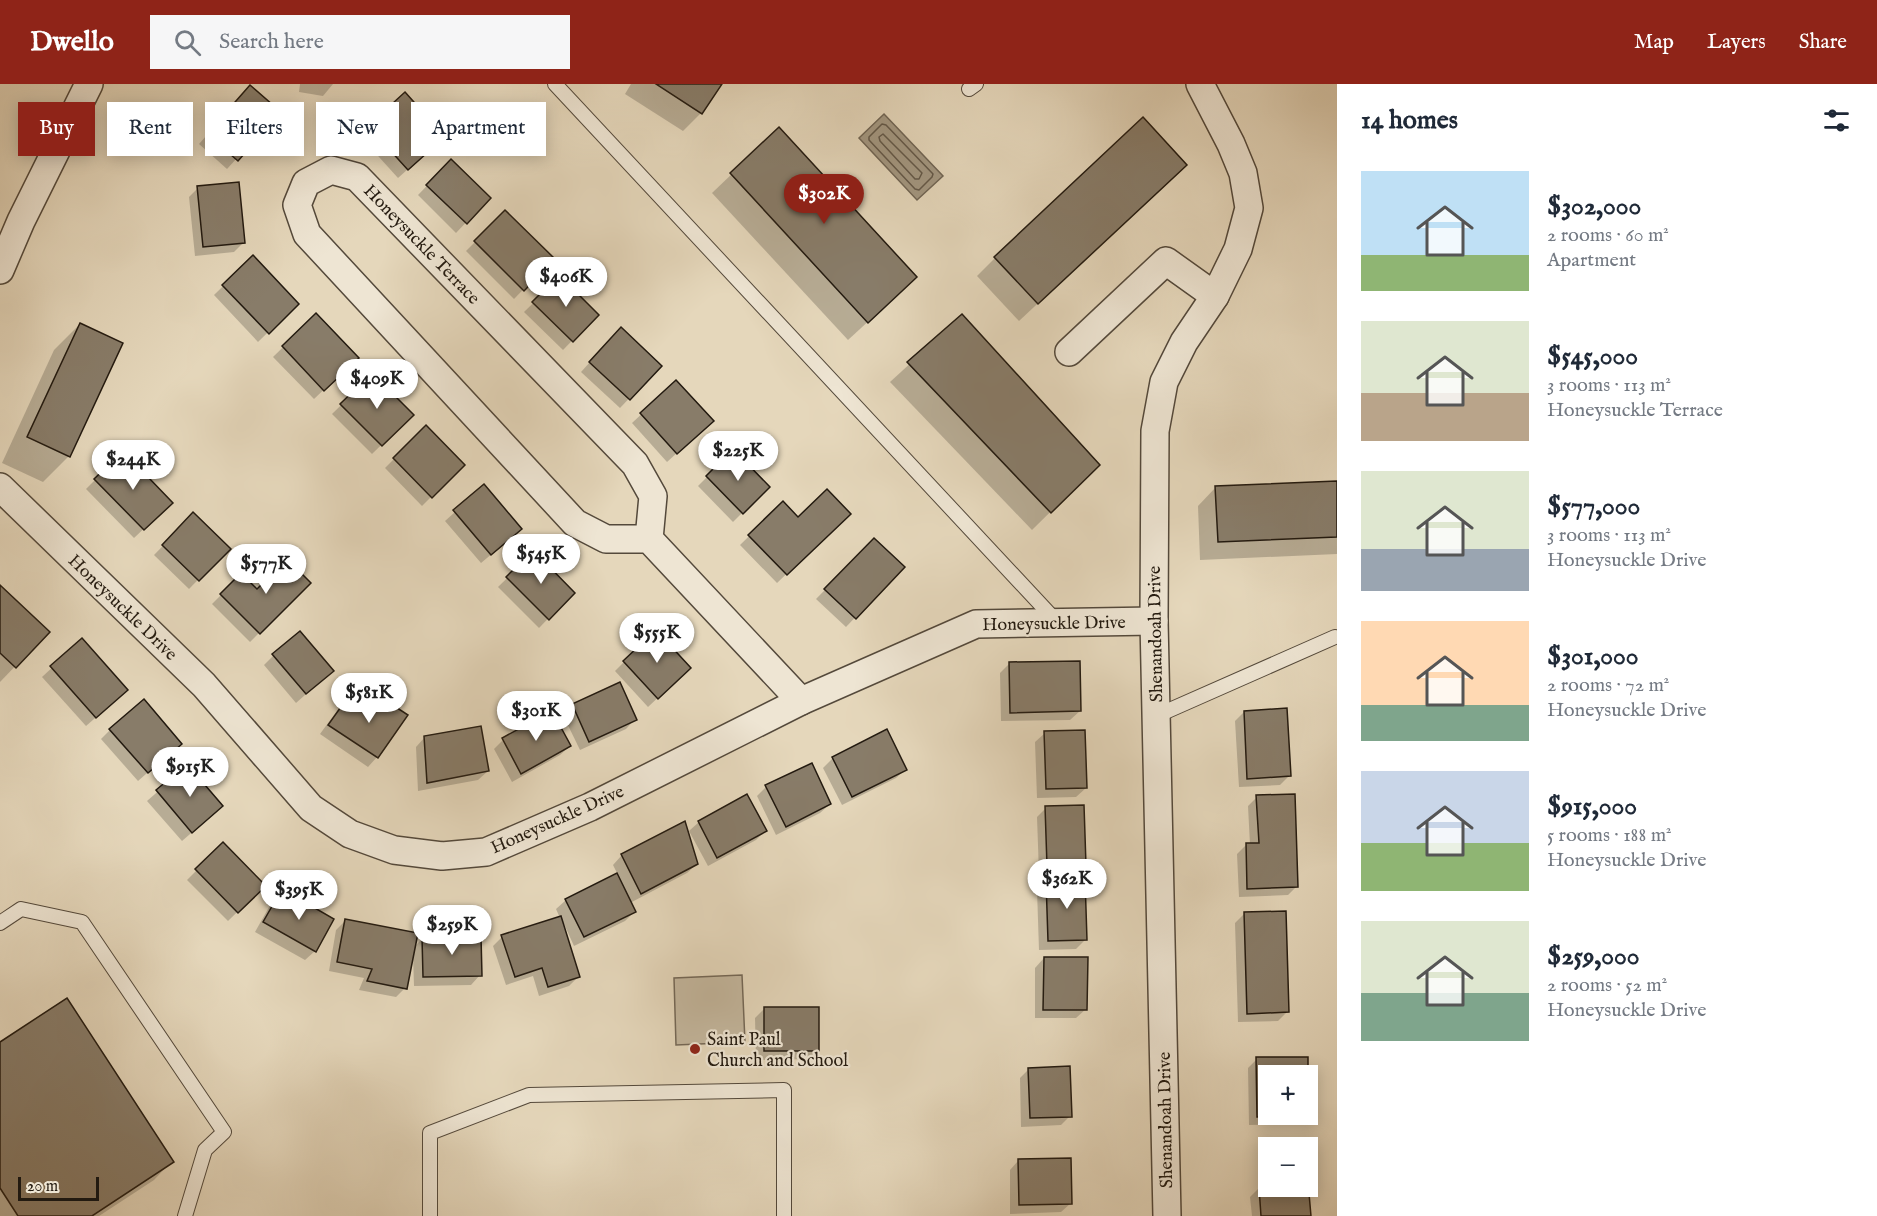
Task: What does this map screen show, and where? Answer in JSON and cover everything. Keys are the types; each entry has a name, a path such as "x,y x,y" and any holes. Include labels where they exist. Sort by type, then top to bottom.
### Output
{"street":[{"path":"0,270 8,229 88,84"},
{"name":"Shenandoah Drive","path":"1167,1216 1154,621 1155,431 1164,382 1184,342 1215,296 1238,249 1249,208 1243,173 1231,144 1200,84"},
{"name":"Honeysuckle Terrace","path":"331,170 357,177 635,464 653,496 649,539 606,539 575,523 307,234 297,205 306,183 331,170"},
{"path":"1069,352 1166,261 1215,296"},
{"name":"Honeysuckle Drive","path":"0,487 204,686 311,808 350,834 394,850 442,856 486,852 590,807 801,701 976,624 1154,621"},
{"path":"649,539 801,701"}],"lane":[{"path":"555,84 1057,622"},
{"path":"1156,716 1335,637"},
{"path":"0,923 21,909 82,922 224,1132 205,1150 185,1216"},
{"path":"430,1216 430,1133 529,1095 784,1090 784,1216"}],"shaded area":[{"path":"742,975 745,1042 676,1045 674,978"}],"water":[{"path":"884,114 943,176 917,200 859,138"}],"building":[{"path":"656,84 722,84 702,114"},
{"path":"250,85 270,102 235,102"},
{"path":"405,92 414,102 411,102 411,156 424,156 408,170 395,156 399,156 399,102 394,102"},
{"path":"1143,117 1187,165 1038,304 994,257"},
{"path":"779,127 917,277 868,323 730,173"},
{"path":"232,156 242,156 238,161"},
{"path":"451,159 491,198 467,224 426,185"},
{"path":"239,182 245,243 203,247 197,186"},
{"path":"505,210 555,259 524,291 474,241"},
{"path":"253,255 299,304 269,334 222,285"},
{"path":"559,275 599,315 573,342 532,302"},
{"path":"316,313 359,358 324,391 282,346"},
{"path":"962,314 1100,465 1051,513 907,362"},
{"path":"80,323 123,343 70,457 27,437"},
{"path":"621,327 662,366 630,400 589,362"},
{"path":"372,373 414,415 382,446 340,404"},
{"path":"676,380 714,421 677,454 640,413"},
{"path":"426,425 465,465 432,498 393,458"},
{"path":"733,449 770,487 743,514 706,476"},
{"path":"123,451 173,503 144,530 94,479"},
{"path":"1337,481 1337,537 1218,542 1215,486"},
{"path":"484,484 522,529 491,555 453,510"},
{"path":"827,489 851,514 787,575 748,535 783,501 798,517"},
{"path":"193,512 231,549 199,581 162,545"},
{"path":"874,538 905,567 856,619 824,589"},
{"path":"533,550 575,593 549,620 506,577"},
{"path":"287,559 311,583 260,634 220,594 241,573 257,589"},
{"path":"0,585 50,632 16,668 0,653"},
{"path":"656,630 691,668 658,699 623,661"},
{"path":"300,631 334,671 306,694 272,654"},
{"path":"82,638 128,690 96,718 50,666"},
{"path":"1080,661 1081,711 1010,713 1009,662"},
{"path":"620,682 637,720 589,742 572,704"},
{"path":"379,696 408,715 378,758 328,725 348,697 369,711"},
{"path":"144,699 182,744 148,773 109,729"},
{"path":"1287,708 1291,776 1247,779 1244,711"},
{"path":"552,711 571,746 521,774 502,738"},
{"path":"481,726 489,771 427,783 424,736"},
{"path":"887,729 907,770 852,797 832,757"},
{"path":"1085,730 1087,788 1046,789 1044,731"},
{"path":"812,763 831,804 786,827 765,785"},
{"path":"187,764 223,806 192,833 156,790"},
{"path":"747,794 767,831 717,858 698,821"},
{"path":"1295,794 1298,887 1247,889 1246,843 1259,843 1256,795"},
{"path":"1084,805 1086,865 1047,866 1045,806"},
{"path":"685,821 698,864 641,894 621,854"},
{"path":"223,842 266,886 238,913 195,869"},
{"path":"617,873 636,912 584,937 565,899"},
{"path":"1085,878 1087,940 1048,941 1046,880"},
{"path":"282,889 334,919 316,952 263,922"},
{"path":"1286,911 1289,1012 1247,1014 1244,912"},
{"path":"561,916 580,977 548,987 542,968 515,977 501,935"},
{"path":"345,919 418,933 407,989 367,981 372,969 337,962"},
{"path":"481,936 482,976 423,977 422,937"},
{"path":"1044,957 1088,957 1087,1010 1043,1010"},
{"path":"67,998 174,1162 92,1216 18,1216 0,1188 0,1042"},
{"path":"764,1007 819,1007 819,1051 764,1051"},
{"path":"1256,1057 1308,1057 1308,1065 1258,1065 1257,1117"},
{"path":"1070,1066 1072,1117 1030,1118 1028,1068"},
{"path":"1071,1158 1072,1204 1019,1205 1018,1159"},
{"path":"1260,1197 1309,1197 1311,1216 1261,1216"}],"place":[{"name":"Saint Paul Church and School","path":"695,1049"}]}
